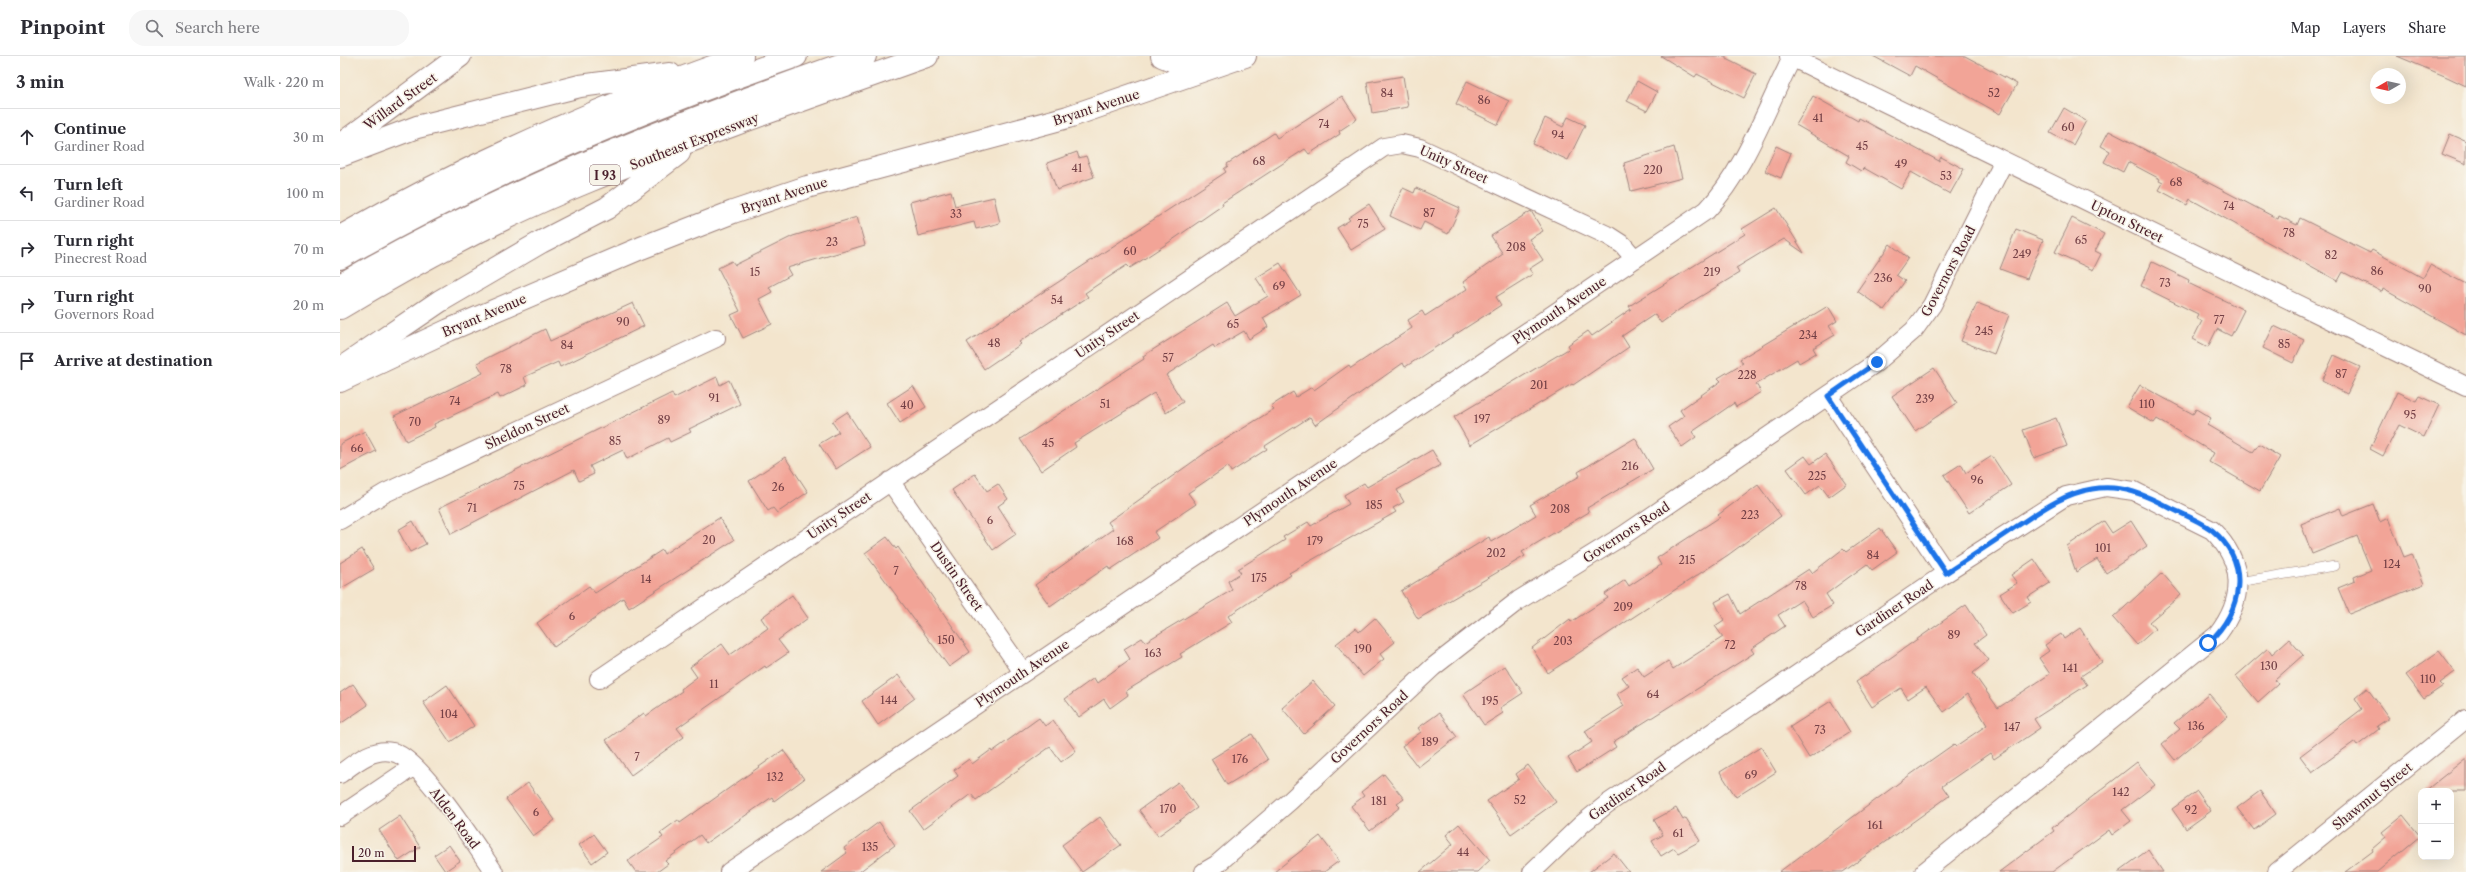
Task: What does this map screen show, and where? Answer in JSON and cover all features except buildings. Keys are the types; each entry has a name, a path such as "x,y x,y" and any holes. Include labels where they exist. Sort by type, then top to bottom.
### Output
{"main road":[{"name":"Willard Street","path":"340,145 460,56"},
{"path":"340,238 430,189 496,156 602,110 706,68 742,56"},
{"path":"340,258 444,201 540,156 692,93 796,56"},
{"name":"I 93","path":"340,285 422,239 546,179 686,121 865,56"},
{"name":"Southeast Expressway","path":"340,308 418,263 520,212 589,181 700,137 927,56"},
{"path":"1162,56 1186,66 1218,66"},
{"name":"Bryant Avenue","path":"340,381 456,327 686,229 748,206 829,180 1068,117 1245,56"},
{"path":"340,156 406,131 580,86 706,68"},
{"path":"340,369 447,297 541,242 607,208 700,137"}],"street":[{"name":"Upton Street","path":"1791,57 2466,386"},
{"name":"Plymouth Avenue","path":"729,872 1693,220 1718,198 1736,170 1791,57"},
{"name":"Unity Street","path":"599,679 1370,156 1389,146 1402,144 1420,148 1609,236 1623,245 1634,259"},
{"name":"Governors Road","path":"1204,872 1216,865 1290,801 1433,667 1519,600 1624,535 1891,352 1923,318 1939,291 2004,161"},
{"name":"Sheldon Street","path":"340,520 385,493 716,338"},
{"path":"1828,396 1946,573"},
{"name":"Dustin Street","path":"890,481 1023,672"},
{"name":"Gardiner Road","path":"1532,872 1582,824 1607,804 1946,573 2066,496 2092,489 2120,488 2146,496 2212,530 2228,549 2235,566 2238,582 2237,598 2233,611 2218,634 1924,872"},
{"name":"Shawmut Street","path":"2277,872 2466,719"},
{"name":"Alden Road","path":"340,774 365,757 384,751 400,754 414,766 465,829 494,872"},
{"path":"340,816 414,766"}],"lane":[{"path":"2238,582 2335,566"}],"route":[{"path":"1877,362 1828,396 1946,573 2054,502 2066,496 2078,492 2106,487 2134,491 2201,523 2212,530 2228,549 2237,572 2237,598 2233,611 2226,622 2218,634 2208,643"}]}
